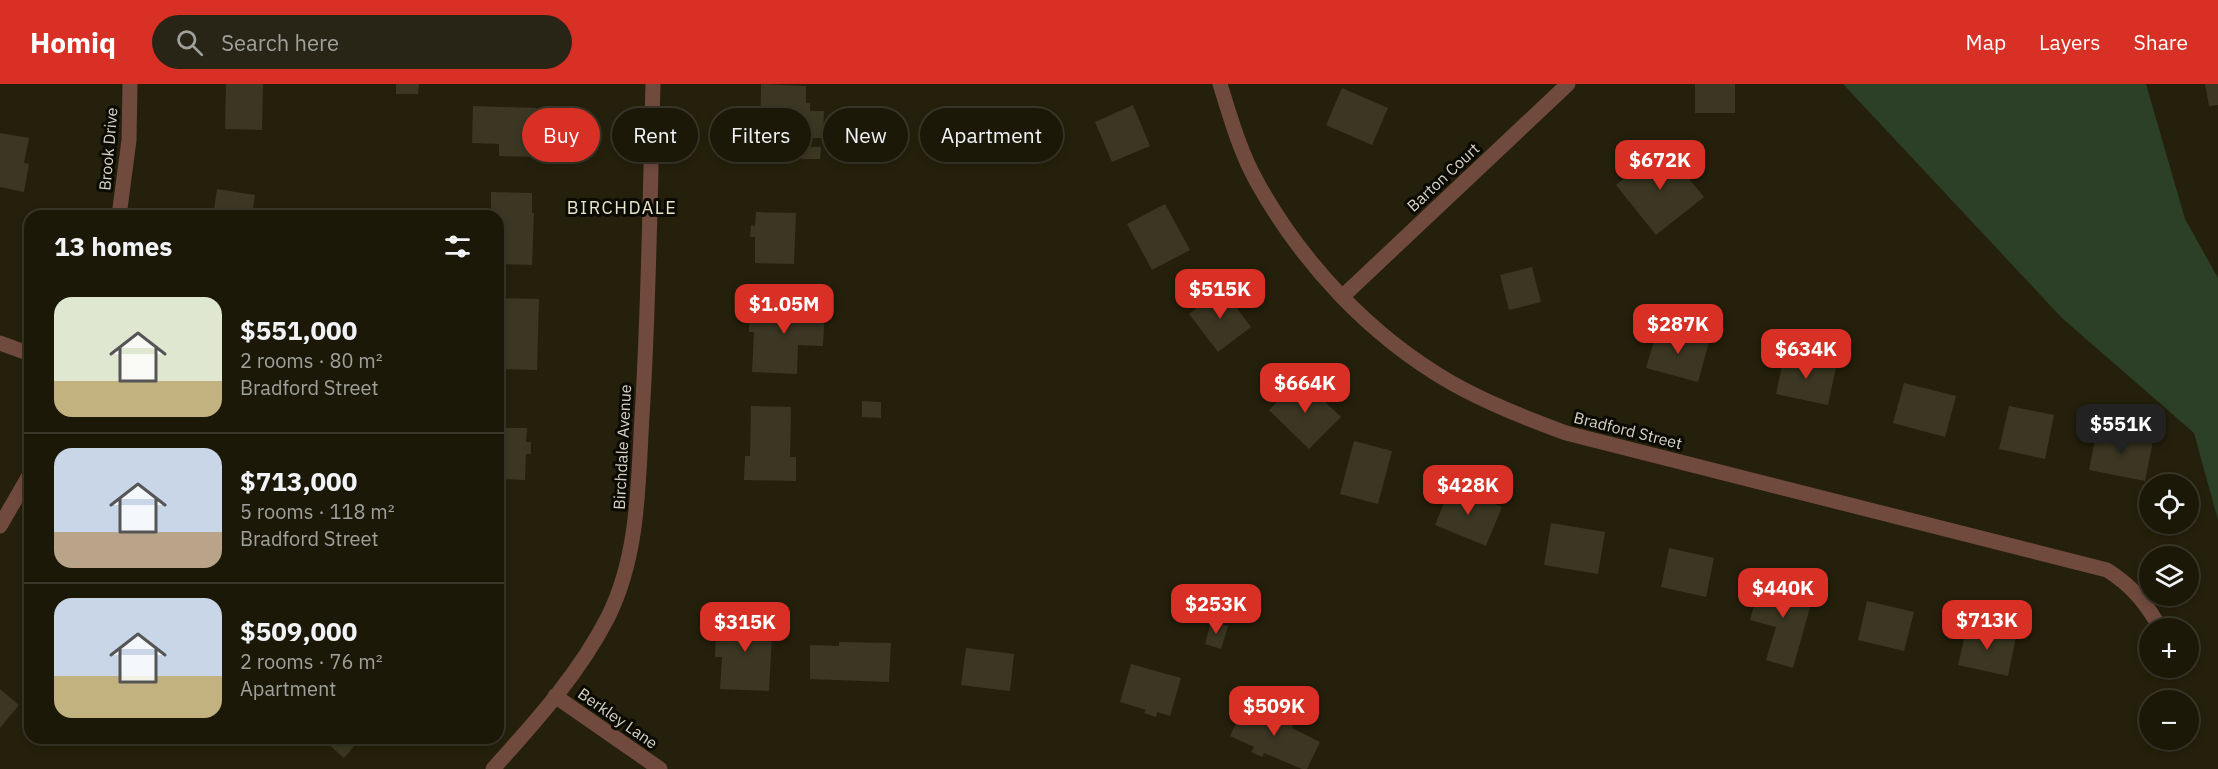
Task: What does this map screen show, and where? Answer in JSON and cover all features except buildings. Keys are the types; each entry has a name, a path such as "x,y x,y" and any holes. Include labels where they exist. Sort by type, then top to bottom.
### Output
{"street":[{"name":"Brook Drive","path":"120,210 129,140 130,84"},
{"name":"Birchdale Avenue","path":"493,769 555,696 585,656 608,616 623,578 635,527 645,379 653,84"},
{"name":"Bradford Street","path":"1220,84 1231,119 1256,180 1290,234 1342,297 1386,337 1449,381 1506,411 1566,433 2107,570 2126,582 2145,602 2154,618"},
{"name":"Barton Court","path":"1342,297 1568,84"},
{"path":"0,343 24,352"},
{"path":"0,526 24,484"},
{"name":"Berkley Lane","path":"555,696 660,769"}],"green space":[{"path":"1843,84 2146,84 2185,219 2218,278 2218,520 2194,433 2062,318"}],"district":[{"name":"BIRCHDALE","path":"622,208"}]}
